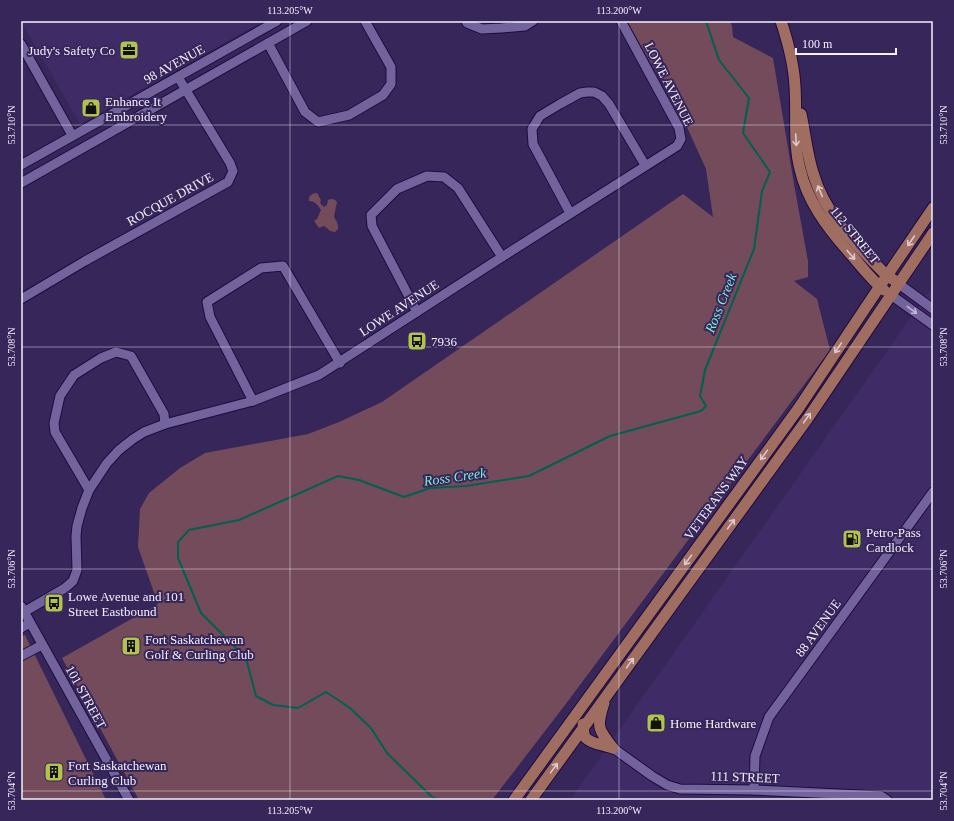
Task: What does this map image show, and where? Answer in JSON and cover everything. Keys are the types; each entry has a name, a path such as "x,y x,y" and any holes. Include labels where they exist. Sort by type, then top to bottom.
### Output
{"main road":[{"name":"112 STREET","path":"781,21 790,54 795,88 813,175 825,202 832,216 855,244 888,276 899,284"},
{"name":"112 STREET","path":"795,88 797,155 801,175 809,196 829,228 880,286 891,295"},
{"name":"VETERANS WAY","path":"514,800 798,408 933,208"},
{"path":"531,800 803,424 933,233"},
{"path":"607,695 599,722 605,738 613,748"},
{"path":"580,710 584,734 587,739 613,748"}],"street":[{"name":"98 AVENUE","path":"21,165 277,21"},
{"path":"21,183 306,21"},
{"path":"268,43 305,112 318,122 349,115 383,95 391,84 391,67 365,21"},
{"path":"466,21 467,23 482,29 525,26 533,21"},
{"name":"LOWE AVENUE","path":"23,609 64,588 73,581 77,570 77,526 89,490 107,463 119,450 133,439 144,432 165,424 253,401 320,375 570,213 677,146 680,142 681,136 677,124 621,21"},
{"path":"21,44 72,135"},
{"name":"ROCQUE DRIVE","path":"21,299 85,261 228,182 233,171 230,164 178,77"},
{"path":"570,213 533,144 532,129 540,116 580,93 594,92 605,99 609,104 645,165"},
{"path":"417,312 372,226 371,215 397,189 427,176 444,177 458,188 502,257"},
{"path":"253,401 210,317 207,302 261,268 283,266 340,363"},
{"name":"112 STREET","path":"899,284 933,309"},
{"name":"112 STREET","path":"891,295 933,325"},
{"path":"89,490 54,428 60,396 74,375 101,358 116,352 131,356 164,414 165,424"},
{"name":"88 AVENUE","path":"754,790 754,756 769,717 933,492"},
{"name":"101 STREET","path":"23,609 129,800"},
{"path":"21,628 30,622"},
{"path":"21,656 42,645"},
{"name":"111 STREET","path":"613,748 652,776 680,789 754,790 881,796 887,800"}],"shaded area":[{"path":"21,21 263,21 80,124"},
{"path":"627,21 730,21 733,37 773,58 808,261 808,277 794,281 817,299 830,350 565,705 492,800 139,800 62,658 158,604 138,547 140,509 149,493 180,468 205,453 308,434 339,422 382,402 683,194 713,217 706,169 686,125"},
{"path":"317,193 321,200 320,203 324,207 327,205 329,199 337,202 334,216 338,229 335,232 330,231 324,226 319,228 314,221 317,219 321,210 319,206 309,201 309,198 311,195"},
{"path":"933,286 933,800 570,800"},
{"path":"25,635 106,800 21,800 21,637"}],"waterway":[{"name":"Ross Creek","path":"438,800 431,796 387,753 371,728 350,708 326,692 298,708 273,705 256,696 246,658 201,613 178,558 178,542 189,530 239,520 338,476 359,480 404,497 430,488 466,486 529,476 610,436 701,411 706,406 700,396 705,370 754,249 762,191 770,172 743,133 749,98 719,60 706,21"}],"place":[{"name":"Judy's Safety Co","path":"129,50"},
{"name":"Enhance It Embroidery","path":"91,108"},
{"name":"7936","path":"417,341"},
{"name":"Petro-Pass Cardlock","path":"852,539"},
{"name":"Lowe Avenue and 101 Street Eastbound","path":"54,603"},
{"name":"Fort Saskatchewan Golf & Curling Club","path":"131,646"},
{"name":"Home Hardware","path":"656,723"},
{"name":"Fort Saskatchewan Curling Club","path":"54,772"}]}
